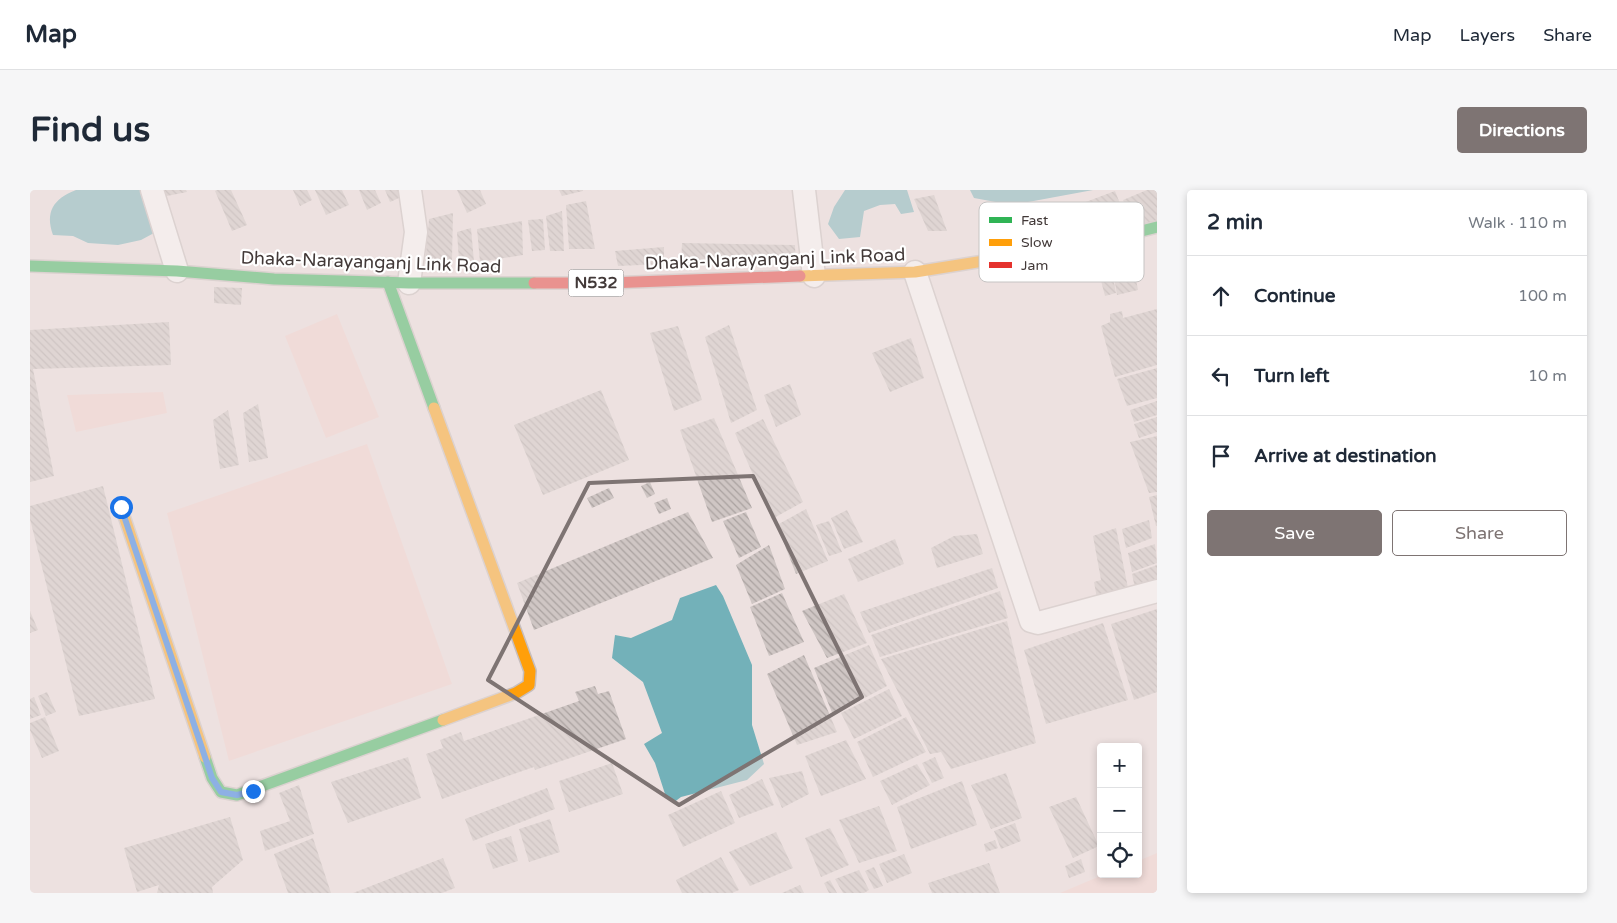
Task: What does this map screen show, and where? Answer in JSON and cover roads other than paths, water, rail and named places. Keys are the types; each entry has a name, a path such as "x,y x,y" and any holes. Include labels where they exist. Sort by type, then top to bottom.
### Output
{"main road":[{"name":"Dhaka-Narayanganj Link Road","path":"1144,230 1157,227"},
{"name":"Dhaka-Narayanganj Link Road","path":"30,266 177,271 274,279 398,283 608,283 915,272 979,262"},
{"path":"121,507 212,778 221,792 237,795 253,791 516,693 528,685 530,671 398,283"}],"street":[{"path":"152,190 177,271"},
{"path":"398,283 416,232 410,190"},
{"path":"804,190 814,276"},
{"path":"915,272 1031,621 1038,623 1157,591"}],"water":[{"path":"76,190 140,190 148,198 154,233 141,240 118,245 88,243 73,236 53,235 50,220 53,207 62,198"},
{"path":"845,190 907,190 914,212 901,214 895,204 880,205 864,211 860,237 839,239 828,224 834,207"},
{"path":"970,190 1093,190 1028,202 996,202 974,198"},
{"path":"716,585 723,596 752,665 752,725 764,764 747,780 681,797 673,803 666,797 655,763 644,744 662,733 643,682 612,658 615,635 631,638 672,620 680,598"}]}
